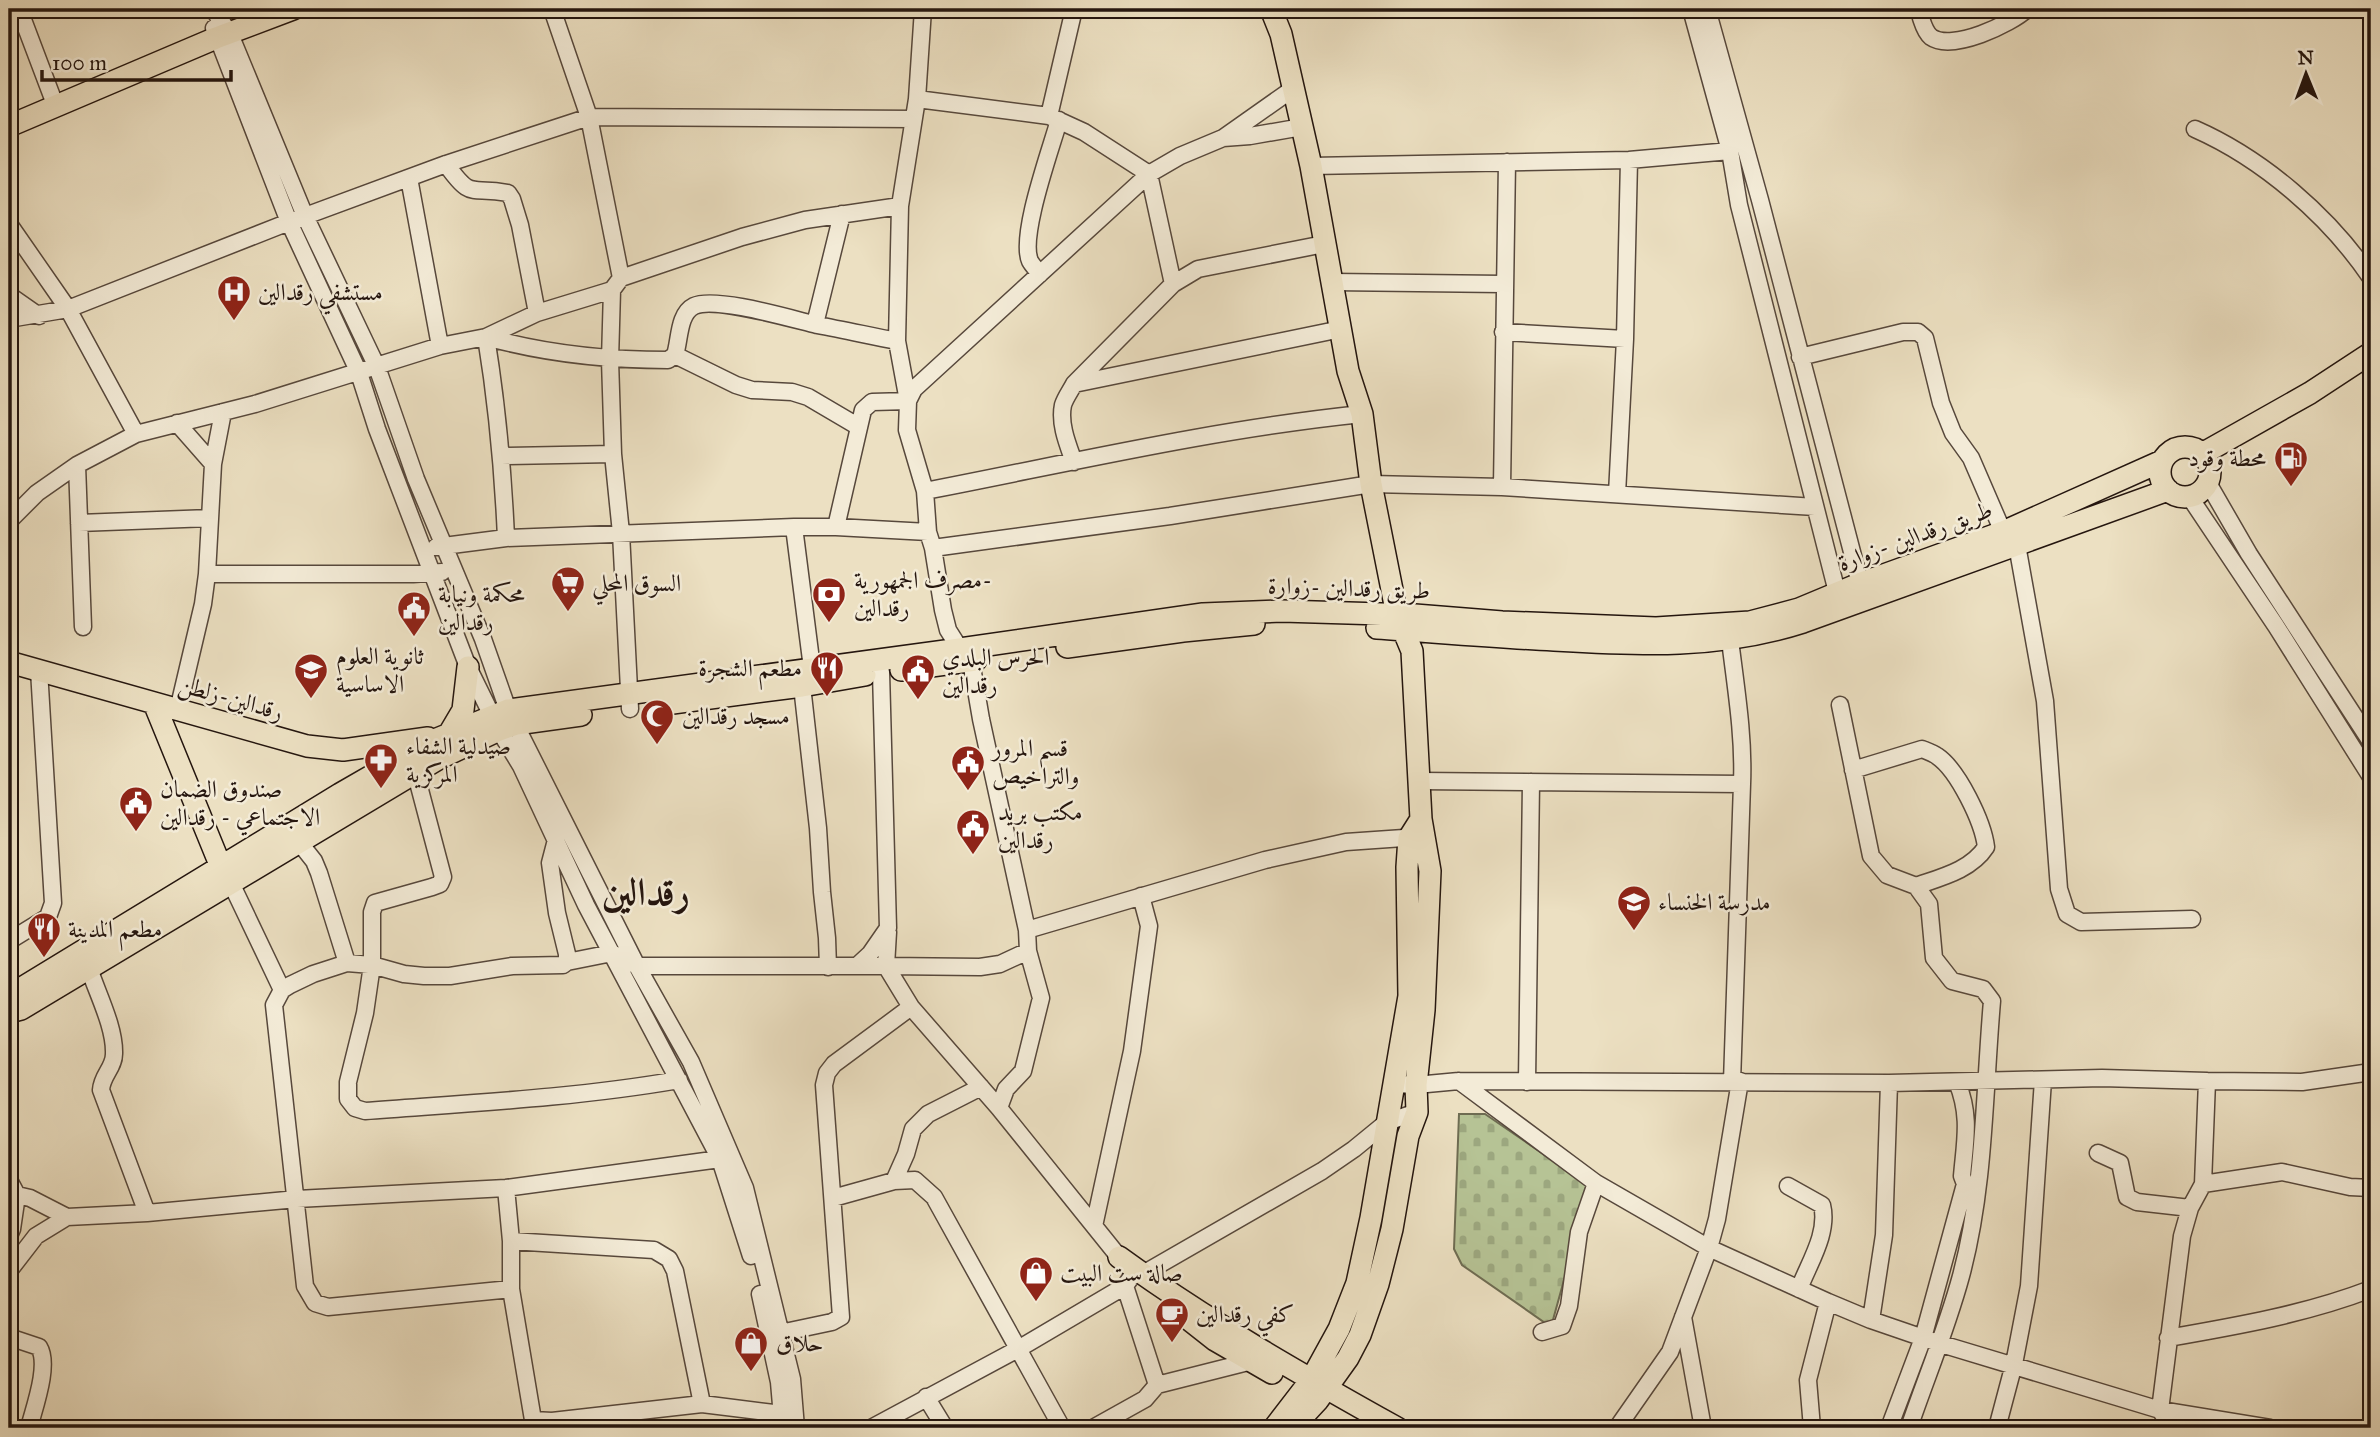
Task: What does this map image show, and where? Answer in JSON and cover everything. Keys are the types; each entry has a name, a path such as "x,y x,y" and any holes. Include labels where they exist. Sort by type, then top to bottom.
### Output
{"main road":[{"path":"9,126 293,9"},
{"path":"1271,9 1281,34 1294,88 1348,371 1362,414 1371,484 1401,623 1412,651 1419,781 1418,831 1407,867 1409,996 1395,1084 1357,1283 1315,1390"},
{"path":"2202,454 2310,393 2371,353"},
{"path":"2181,447 2189,447 2202,454 2210,468 2208,483 2203,489 2189,496 2174,494 2168,490 2160,476 2162,461 2167,454 2181,447"},
{"name":"طريق رقدالين -زوارة","path":"2010,538 2162,461"},
{"name":"طريق رقدالين -زوارة","path":"504,720 965,655 1278,622 1606,627 1750,622 1839,600 2010,538 2168,490"},
{"name":"طريق رقدالين -زوارة","path":"1401,623 1647,644 1730,640 1772,632 1839,600"},
{"name":"طريق رقدالين -زوارة","path":"807,677 881,672 965,655"},
{"name":"رقدالين-زلطن","path":"9,662 307,746 343,750 447,734"},
{"path":"447,734 463,710 468,667"},
{"path":"154,703 226,875"},
{"path":"12,1001 246,863 340,794 447,734 504,720"},
{"path":"246,863 299,842 504,720"},
{"path":"1284,1423 1348,1358 1360,1335 1378,1284 1392,1229 1408,1136 1417,1112 1416,1085 1424,1010 1430,871 1418,831"},
{"path":"12,1001 89,968 226,875"},
{"path":"1119,1257 1133,1279 1215,1340 1275,1374 1397,1428"},
{"path":"1133,1279 1315,1390 1371,1428"},
{"path":"1275,1374 1287,1393 1284,1423"}],"street":[{"path":"19,9 56,107"},
{"path":"211,9 377,367 416,479 483,639 504,720 521,766 612,953 679,1080 745,1188 792,1379 796,1428"},
{"path":"552,9 589,117 616,284 610,360 613,453 621,533 630,702"},
{"path":"923,9 917,99 901,206 897,341 908,401 907,430 925,491 928,532 948,630 965,655 1027,930 1028,951 1041,998 1023,1071 1006,1089 999,1108"},
{"path":"1040,274 1029,260 1029,225 1054,118 1074,9"},
{"path":"1691,9 1730,151 1739,205 1839,600"},
{"path":"1707,9 1760,200 1862,592"},
{"path":"1921,18 1926,31 1933,38 1945,41 1970,38 1997,28 2027,9"},
{"path":"223,36 289,222 359,373 377,429 468,667 504,720 636,966 691,1062 726,1156 779,1382 783,1421 702,1404 552,1421 533,1420 511,1289 512,1241 506,1188"},
{"path":"908,401 914,389 1149,174 1180,156 1223,138 1294,88"},
{"path":"917,99 1054,118 1084,132 1149,174 1173,284"},
{"path":"9,319 68,309 446,164 589,117 913,119"},
{"path":"1223,138 1302,127"},
{"path":"2195,129 2226,142 2312,207 2358,259 2371,278"},
{"path":"1311,166 1629,160 1730,151"},
{"path":"1617,495 1625,339 1629,160"},
{"path":"1502,487 1503,285 1507,162"},
{"path":"446,164 462,186 472,190 508,193 512,199 520,225 537,313"},
{"path":"409,178 440,346"},
{"path":"9,521 37,493 77,465 136,434 359,373 440,346 486,337 537,313 742,237 805,220 901,206"},
{"path":"815,324 842,214"},
{"path":"9,224 68,309 136,434"},
{"path":"1074,462 1064,431 1063,404 1074,384 1173,284 1198,269 1324,244"},
{"path":"1332,282 1503,285"},
{"path":"9,295 38,316"},
{"path":"486,337 529,349 610,360 668,360 675,355 682,322 687,312 694,306 708,303 897,341"},
{"path":"1074,384 1341,329"},
{"path":"1503,332 1625,339"},
{"path":"1800,357 1903,332 1918,332 1925,338 1941,402 1953,433 1971,458 2010,538 2045,701 2059,889 2067,914 2081,922 2192,919"},
{"path":"486,337 502,456 506,538"},
{"path":"675,355 752,390 792,392 808,397 859,427"},
{"path":"836,527 863,410 872,402 908,401"},
{"path":"178,710 207,574 213,464 223,412"},
{"path":"925,491 1291,421 1362,414"},
{"path":"177,423 213,464"},
{"path":"502,456 613,453"},
{"path":"77,465 83,627"},
{"path":"2208,483 2249,554 2371,742"},
{"path":"933,548 1170,516 1371,484 1502,487 1815,507"},
{"path":"2189,496 2276,626 2371,777"},
{"path":"79,523 210,518"},
{"path":"423,549 506,538 794,527 928,532"},
{"path":"794,527 828,967"},
{"path":"207,574 433,573 453,569"},
{"path":"1617,1428 1670,1352 1709,1248 1717,1219 1736,1081 1742,730 1730,640"},
{"path":"9,941 48,917 53,909 54,885 48,832 39,670"},
{"path":"881,672 888,928 886,966 911,1007 999,1108 1119,1257"},
{"path":"1840,705 1871,856 1886,875 1916,886 1929,904 1934,958 1952,981 1983,989 1992,1001 1978,1185 1961,1276 1889,1428"},
{"path":"1853,770 1922,749 1938,756 1953,772 1978,818 1986,846 1979,858 1952,874 1916,886"},
{"path":"415,771 443,877 440,884 375,903 372,912 372,965 365,1013 348,1082 348,1099 355,1108 365,1111 492,1102 628,1089 679,1080"},
{"path":"1419,781 1742,785"},
{"path":"1527,1082 1531,782"},
{"path":"1027,930 1265,860 1346,842 1418,831"},
{"path":"556,839 550,863 567,962"},
{"path":"299,842 314,861 347,963"},
{"path":"226,875 282,990"},
{"path":"1094,1226 1132,1051 1149,926 1141,896"},
{"path":"857,966 870,954 888,928"},
{"path":"511,1289 328,1307 315,1303 305,1286 274,1005 282,990 313,974 347,963 372,965 404,974 450,976 512,966 563,965 612,953 636,966 980,967 1000,964 1028,951"},
{"path":"89,968 113,1037 114,1056 102,1079 101,1090 147,1213"},
{"path":"780,1333 832,1322 841,1317 824,1085 827,1073 834,1064 911,1007"},
{"path":"1395,1084 1459,1081 1889,1083 2102,1078 2302,1082 2371,1072"},
{"path":"1997,1428 2014,1364 2029,1286 2043,1080"},
{"path":"1459,1081 1596,1183 1709,1248 1828,1302 1930,1340 2160,1410 2270,1428"},
{"path":"2156,1428 2182,1236 2190,1208 2203,1184 2207,1081"},
{"path":"1909,1428 1965,1184 1962,1176 1967,1116 1957,1082"},
{"path":"1871,1320 1884,1235 1889,1083"},
{"path":"894,1181 913,1129 928,1114 981,1087"},
{"path":"871,1428 1018,1349 1133,1279 1322,1171 1387,1122 1417,1112"},
{"path":"2098,1153 2120,1163 2127,1197 2137,1202 2190,1208"},
{"path":"9,1271 36,1236 66,1217 147,1213 297,1199 506,1188 726,1156"},
{"path":"2203,1184 2282,1172 2350,1187 2371,1188"},
{"path":"9,1180 17,1195 9,1234 28,1245"},
{"path":"833,1198 894,1181 915,1180 934,1197 1062,1428"},
{"path":"1542,1332 1562,1326 1569,1306 1579,1232 1596,1183"},
{"path":"1788,1186 1822,1205 1824,1214 1822,1233 1799,1289"},
{"path":"17,1195 30,1198 66,1217"},
{"path":"512,1241 654,1250 669,1259 675,1271 702,1404"},
{"path":"1133,1279 1157,1385"},
{"path":"2168,1338 2266,1321 2371,1289"},
{"path":"1812,1428 1808,1380 1828,1302"},
{"path":"1683,1317 1703,1428"},
{"path":"9,1337 39,1347 43,1359 29,1428"},
{"path":"1093,1428 1145,1399 1157,1385 1252,1361"},
{"path":"926,1397 945,1428"},
{"path":"2160,1410 2172,1428"}],"green space":[{"path":"1459,1114 1485,1114 1590,1186 1551,1327 1462,1265 1454,1249"}],"place":[{"name":"مستشفي رقدالين","path":"234,322"},
{"name":"محطة وقود","path":"2291,488"},
{"name":"السوق المحلي","path":"568,613"},
{"name":"مصرف الجمهورية- رقدالين","path":"829,624"},
{"name":"محكمة ونيابة رقدالين","path":"414,638"},
{"name":"مطعم الشجرة","path":"827,698"},
{"name":"ثانوية العلوم الاساسية","path":"311,700"},
{"name":"الحرس البلدي رقدالين","path":"918,701"},
{"name":"مسجد رقدالين","path":"657,746"},
{"name":"صيدلية الشفاء المركزية","path":"381,790"},
{"name":"قسم المرور والتراخيص","path":"968,792"},
{"name":"صندوق الضمان الاجتماعي - رقدالين","path":"136,833"},
{"name":"مكتب بريد رقدالين","path":"973,856"},
{"name":"مدرسة الخنساء","path":"1634,932"},
{"name":"مطعم المدينة","path":"44,959"},
{"name":"صالة ست البيت","path":"1036,1303"},
{"name":"كفي رقدالين","path":"1172,1344"},
{"name":"حلاق","path":"751,1373"}],"district":[{"name":"رقدالين","path":"646,892"}]}
